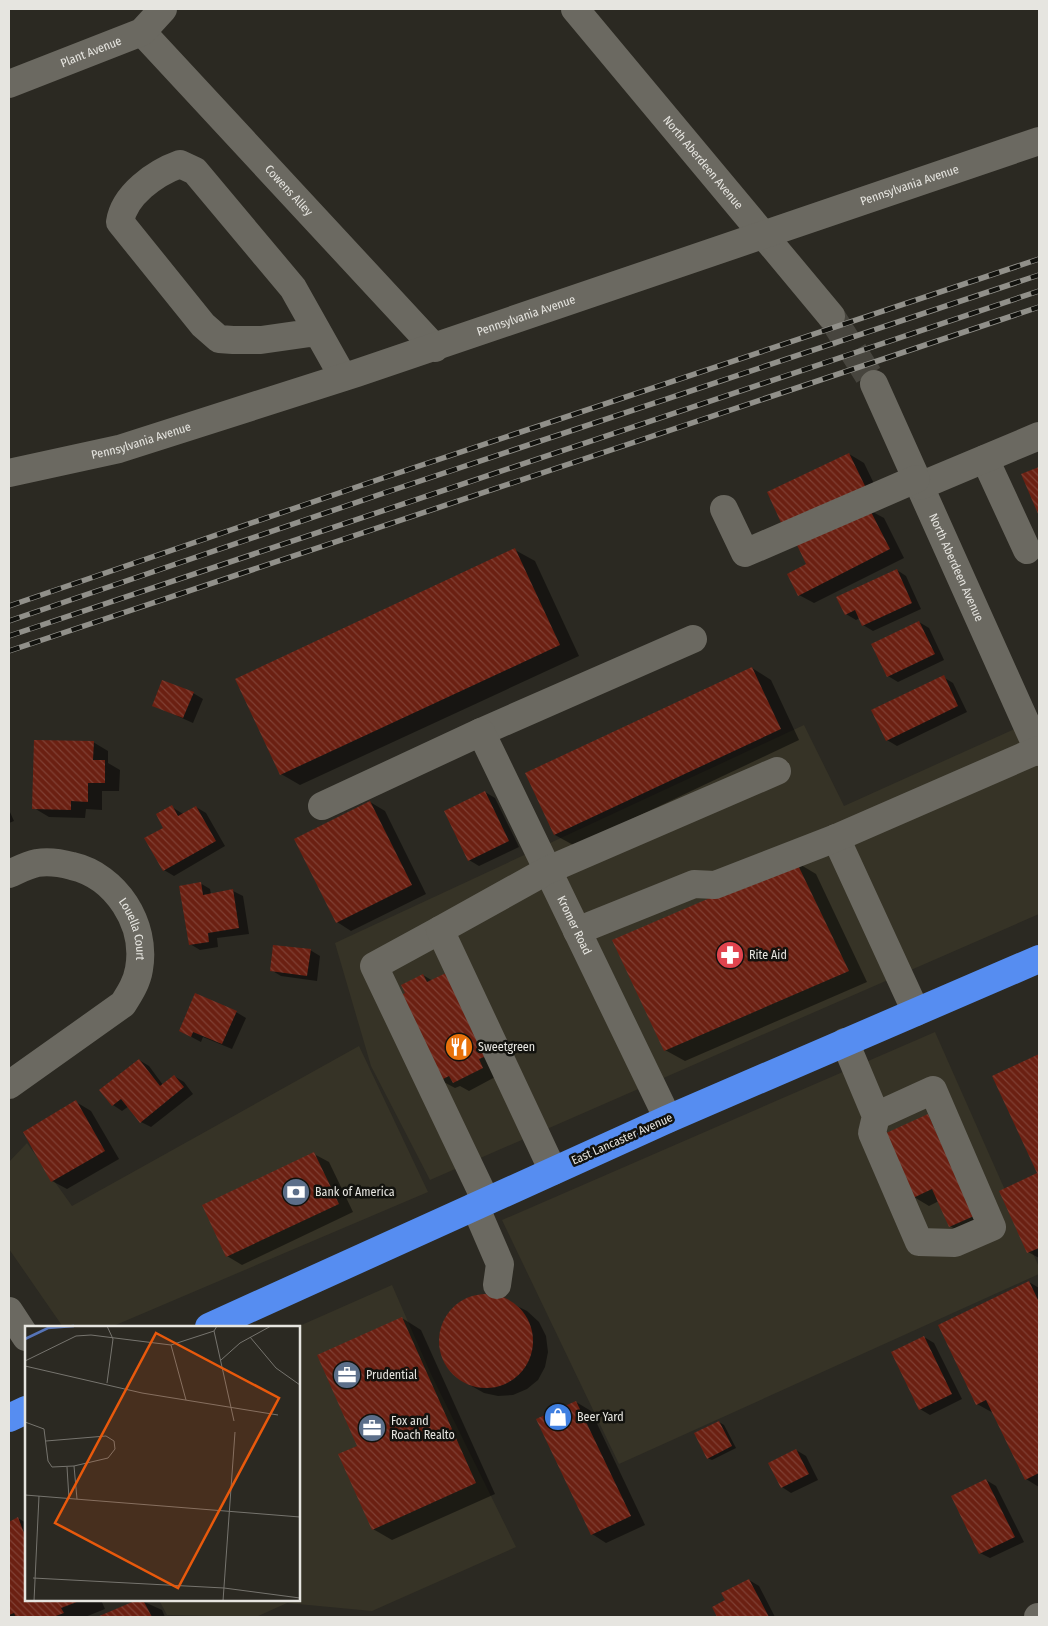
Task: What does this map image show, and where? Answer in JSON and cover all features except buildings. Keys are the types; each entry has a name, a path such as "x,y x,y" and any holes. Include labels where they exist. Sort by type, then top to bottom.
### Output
{"highway":[{"name":"East Lancaster Avenue","path":"211,1326 668,1118 1039,959"},
{"path":"9,1418 25,1410"}],"street":[{"name":"Plant Avenue","path":"9,84 142,32 163,9"},
{"name":"North Aberdeen Avenue","path":"575,9 831,316"},
{"name":"Cowens Alley","path":"142,32 435,348"},
{"name":"Pennsylvania Avenue","path":"9,473 119,449 435,348 1039,141"},
{"path":"317,332 261,340 219,339 202,325 120,222 122,210 128,199 167,169 180,164 195,171 293,288 343,377"},
{"name":"North Aberdeen Avenue","path":"874,384 918,482 1029,705 1039,751"},
{"path":"724,509 745,554 918,482 985,459 1039,436"},
{"path":"985,459 1027,550"},
{"path":"322,806 481,732 693,639"},
{"name":"Kromer Road","path":"481,732 668,1118"},
{"path":"578,931 694,884 715,885 836,838 1039,751"},
{"path":"497,1285 500,1264 480,1204 374,966 548,870 777,770"},
{"path":"836,838 916,1012"},
{"name":"Louella Court","path":"9,874 27,866 50,862 76,867 100,877 111,885 125,905 133,922 140,952 135,984 123,1004 9,1085"},
{"path":"440,930 553,1171"},
{"path":"845,1042 876,1116 872,1133 919,1242 955,1243 992,1227 933,1090 876,1116"},
{"path":"9,1311 25,1335"}],"shaded area":[{"path":"1039,718 1039,914 430,1180 371,1066 335,943 804,725 844,806"},
{"path":"935,1032 1039,1267 1039,1274 619,1464 502,1220"},
{"path":"359,1046 428,1192 113,1326 62,1326 9,1249 9,1162 27,1143 72,1206"},
{"path":"392,1285 430,1372 516,1547 372,1611 287,1603 256,1617 167,1615 160,1601 300,1601 299,1326"}],"tunnel":[{"path":"831,316 874,384"}],"railway":[{"path":"9,606 380,479 1039,259"},
{"path":"9,621 384,493 1039,275"},
{"path":"9,636 1039,291"},
{"path":"9,651 1039,307"}],"place":[{"name":"Rite Aid","path":"730,955"},
{"name":"Sweetgreen","path":"459,1047"},
{"name":"Bank of America","path":"296,1192"},
{"name":"Prudential","path":"347,1375"},
{"name":"Beer Yard","path":"558,1417"},
{"name":"Fox and Roach Realto","path":"372,1428"}]}
